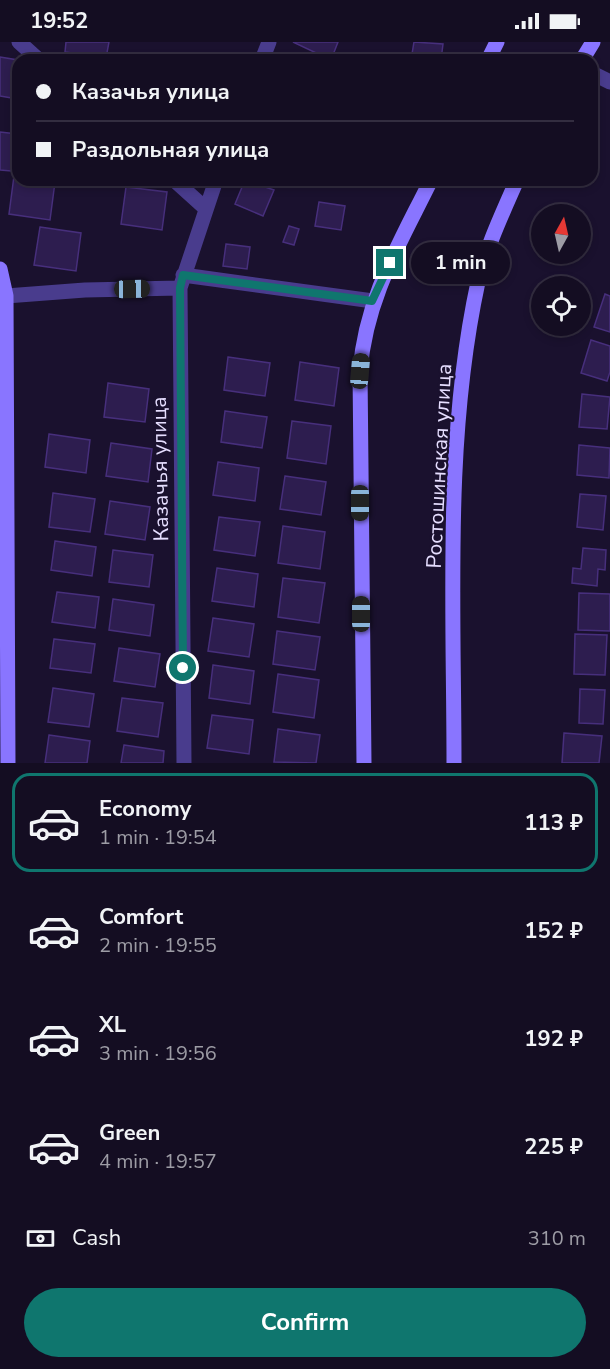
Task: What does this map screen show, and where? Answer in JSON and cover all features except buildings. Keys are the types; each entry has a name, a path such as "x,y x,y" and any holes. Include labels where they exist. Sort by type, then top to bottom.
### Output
{"main road":[{"path":"364,763 360,371 363,337 372,301 427,186"},
{"name":"Ростошинская улица","path":"454,763 456,448 465,357 479,280 515,186"},
{"path":"0,270 6,296 8,763"}],"street":[{"path":"19,42 32,54"},
{"path":"181,186 205,208"},
{"name":"Казачья улица","path":"184,763 181,282 214,186"},
{"path":"6,296 181,282 372,301"}],"route":[{"path":"183,668 180,288 183,275 372,301 390,263"}]}
